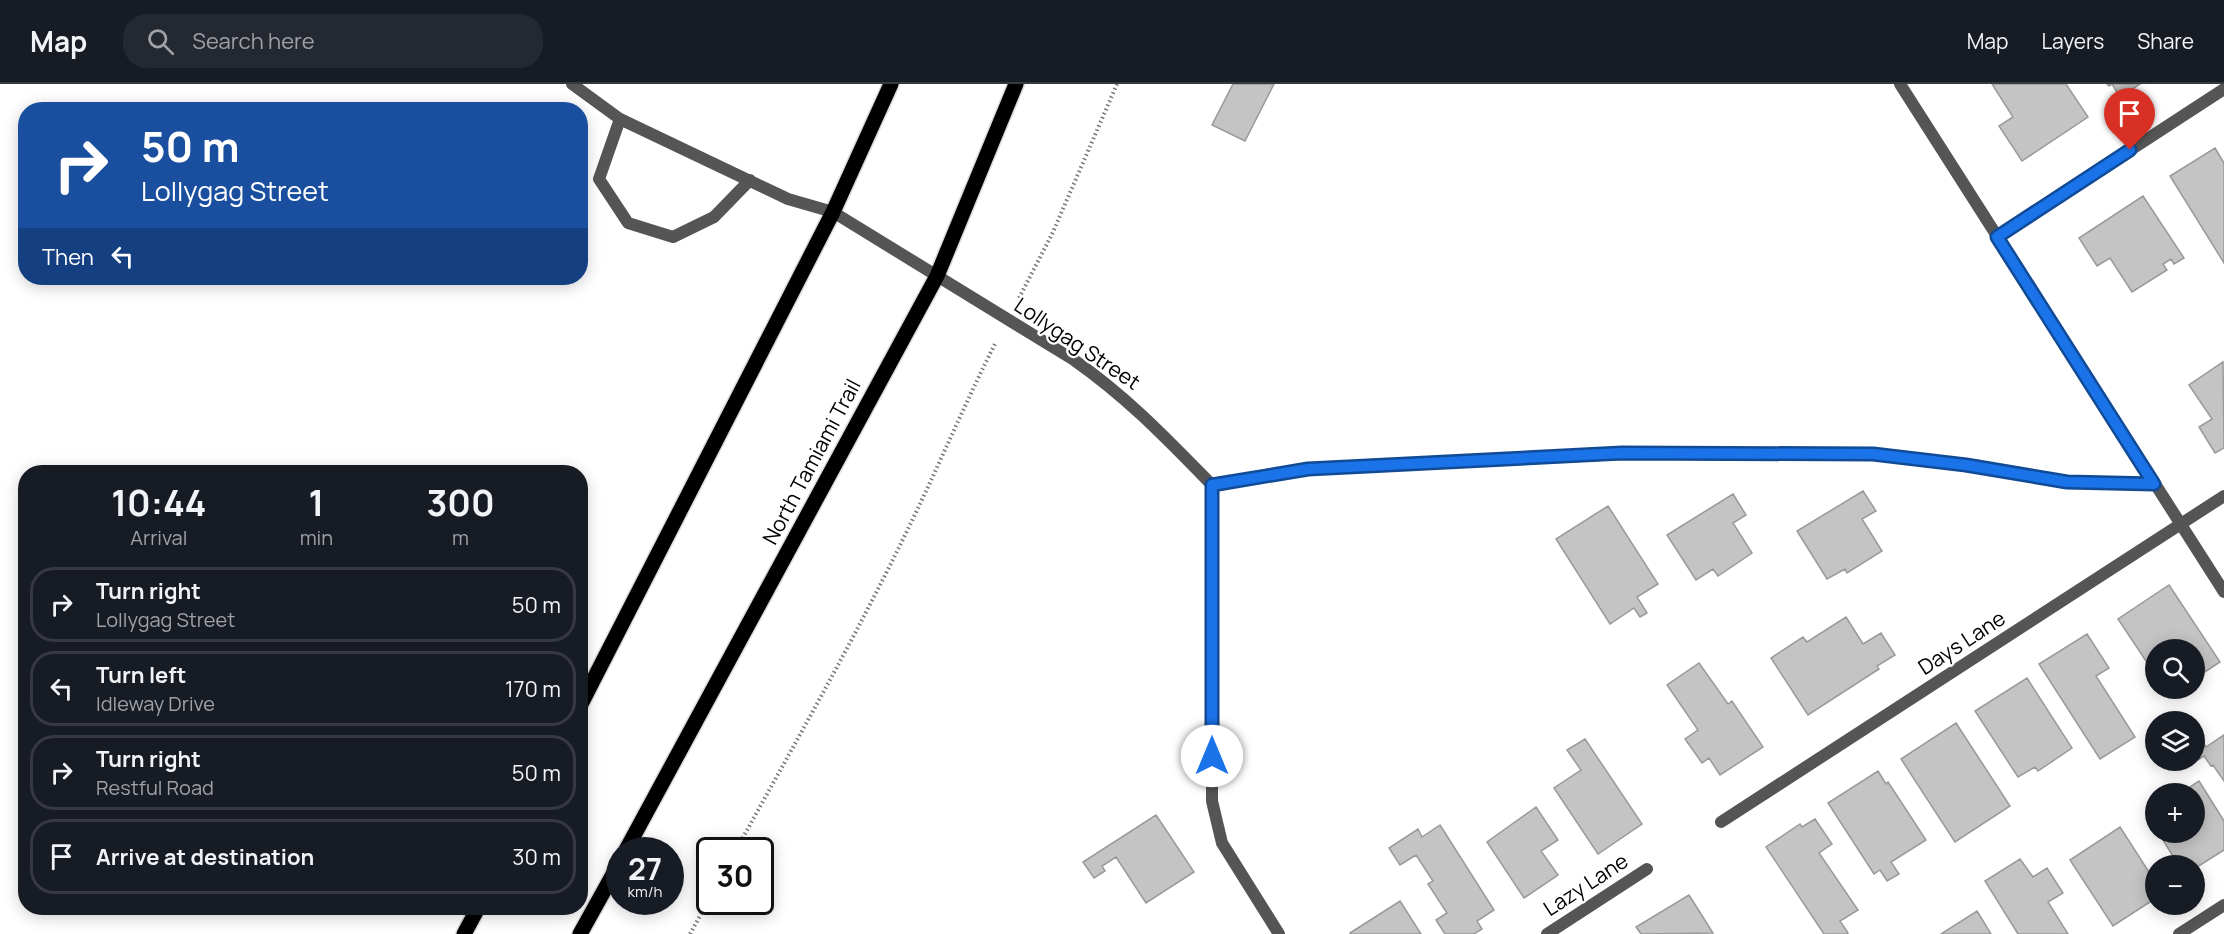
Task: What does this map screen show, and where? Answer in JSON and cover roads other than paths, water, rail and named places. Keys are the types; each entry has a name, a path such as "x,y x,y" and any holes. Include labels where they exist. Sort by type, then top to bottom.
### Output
{"main road":[{"path":"588,690 833,212 891,84"},
{"name":"North Tamiami Trail","path":"633,837 937,276 1016,84"},
{"path":"580,934 606,887"},
{"path":"464,934 474,915"}],"street":[{"name":"Lollygag Street","path":"572,84 620,119 788,199 833,212 1008,320 1109,385 1141,412 1212,485"},
{"path":"1900,84 2224,592"},
{"path":"1997,237 2224,89"},
{"path":"620,119 599,179 628,223 673,237 714,217 750,180"},
{"path":"1279,934 1222,843 1212,801 1212,485 1308,469 1622,453 1873,454 1966,465 2067,482 2154,484"},
{"name":"Days Lane","path":"1721,822 2224,496"},
{"name":"Lazy Lane","path":"1547,934 1647,868"},
{"path":"2179,934 2224,905"}]}
